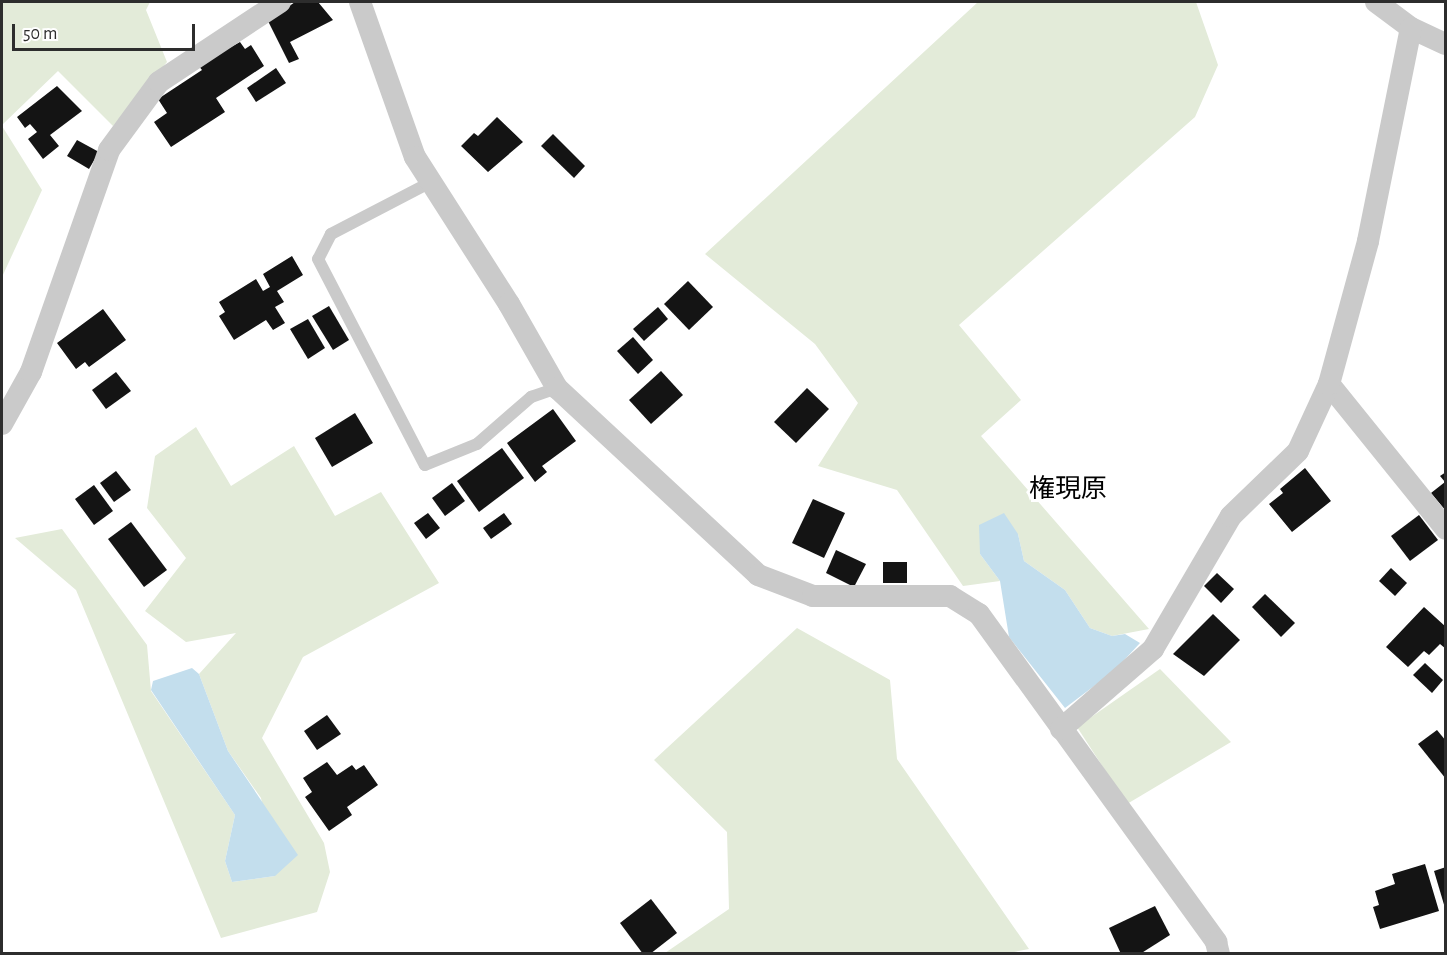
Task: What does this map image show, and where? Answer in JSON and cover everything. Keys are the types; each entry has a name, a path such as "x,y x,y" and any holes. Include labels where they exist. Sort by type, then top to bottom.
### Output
{"street":[{"path":"2,424 31,372 109,150 159,82 280,2"},
{"path":"360,2 415,157 509,304 557,388 758,575 813,596 950,596 978,614 1216,942 1220,954"},
{"path":"1376,2 1411,28 1446,44"},
{"path":"1061,729 1153,650 1231,516 1298,451 1329,384 1368,241 1411,28"},
{"path":"1329,384 1446,529"}],"lane":[{"path":"431,182 331,234 318,259 425,465 477,444 531,397 557,388"}],"green space":[{"path":"2,2 150,2 146,10 167,62 113,126 58,71 2,125"},
{"path":"978,2 1196,2 1218,65 1195,117 959,325 1021,400 981,436 1149,629 1112,636 1090,628 1065,590 1024,561 1018,534 980,554 1000,581 963,586 897,490 818,466 858,403 815,344 705,254"},
{"path":"2,126 42,190 2,277"},
{"path":"196,427 231,486 294,446 335,516 381,492 439,583 303,657 262,738 324,843 330,872 317,912 221,938 76,590 15,538 62,529 147,645 151,691 235,815 225,861 232,882 275,876 261,798 228,751 199,674 236,633 186,642 145,611 186,558 147,508 155,456"},
{"path":"797,628 890,680 897,759 1029,949 1004,954 665,953 729,909 727,832 654,760"},
{"path":"1160,669 1231,742 1127,804 1077,727"}],"water":[{"path":"1004,513 1018,534 1024,561 1065,590 1090,628 1112,636 1125,634 1140,643 1114,671 1065,708 1009,637 1000,581 980,554 979,525"},
{"path":"192,668 199,674 228,751 298,855 275,876 232,882 225,861 235,815 151,690 153,681"}],"building":[{"path":"295,2 318,2 333,20 290,42 299,59 289,63 268,21"},
{"path":"240,42 245,49 251,45 264,66 216,98 225,112 171,147 154,122 167,113 158,99 202,70 198,65"},
{"path":"276,68 286,83 256,102 247,88"},
{"path":"57,86 82,111 50,135 59,146 43,159 28,139 37,132 30,124 25,128 17,117"},
{"path":"497,117 523,142 488,172 461,146 474,133 478,136"},
{"path":"553,134 585,166 574,178 541,146"},
{"path":"77,140 99,152 89,169 67,156"},
{"path":"292,256 303,275 277,291 284,302 275,307 285,323 273,330 266,320 234,340 219,316 225,312 219,302 256,279 263,291 270,287 263,274"},
{"path":"688,281 713,307 689,330 664,304"},
{"path":"329,306 349,340 333,350 312,316"},
{"path":"658,307 668,319 644,341 633,329"},
{"path":"103,309 126,340 89,367 85,362 76,369 57,343"},
{"path":"308,319 325,348 308,359 290,329"},
{"path":"633,337 653,360 638,374 617,351"},
{"path":"661,371 683,395 651,424 629,400"},
{"path":"116,372 131,391 106,409 92,390"},
{"path":"807,388 829,409 796,443 774,422"},
{"path":"553,409 576,441 542,466 547,472 535,482 507,443"},
{"path":"355,413 373,443 332,467 315,438"},
{"path":"502,448 524,478 479,512 457,481"},
{"path":"1305,468 1331,501 1292,532 1269,504 1283,493 1280,489"},
{"path":"116,471 131,490 114,502 100,483"},
{"path":"1446,472 1446,511 1431,493 1445,482 1440,476"},
{"path":"452,483 465,501 445,516 432,498"},
{"path":"94,485 113,511 94,525 75,499"},
{"path":"813,499 845,513 824,558 792,543"},
{"path":"428,513 440,528 426,539 414,523"},
{"path":"504,513 512,524 491,539 483,528"},
{"path":"1419,515 1438,540 1410,561 1391,536"},
{"path":"131,522 167,570 144,587 108,539"},
{"path":"836,550 866,564 854,587 826,573"},
{"path":"883,562 907,562 907,583 883,583"},
{"path":"1391,568 1407,583 1395,596 1379,581"},
{"path":"1217,573 1234,589 1221,603 1204,586"},
{"path":"1265,594 1295,623 1281,637 1252,607"},
{"path":"1424,607 1446,627 1446,649 1440,644 1429,655 1424,651 1408,667 1386,647"},
{"path":"1213,614 1240,640 1204,676 1173,654"},
{"path":"1425,663 1443,680 1432,693 1413,675"},
{"path":"327,715 341,734 317,750 304,731"},
{"path":"1437,730 1446,741 1446,779 1418,744"},
{"path":"327,762 337,775 352,765 356,770 364,765 378,785 347,807 352,815 329,831 305,797 312,792 303,778"},
{"path":"1425,864 1439,911 1380,929 1373,907 1379,905 1375,891 1395,884 1392,874"},
{"path":"1446,867 1446,908 1445,908 1434,871"},
{"path":"651,899 677,933 650,954 643,954 620,923"},
{"path":"1155,906 1170,935 1140,954 1121,954 1109,928"}],"district":[{"name":"権現原","path":"1068,490"}]}
